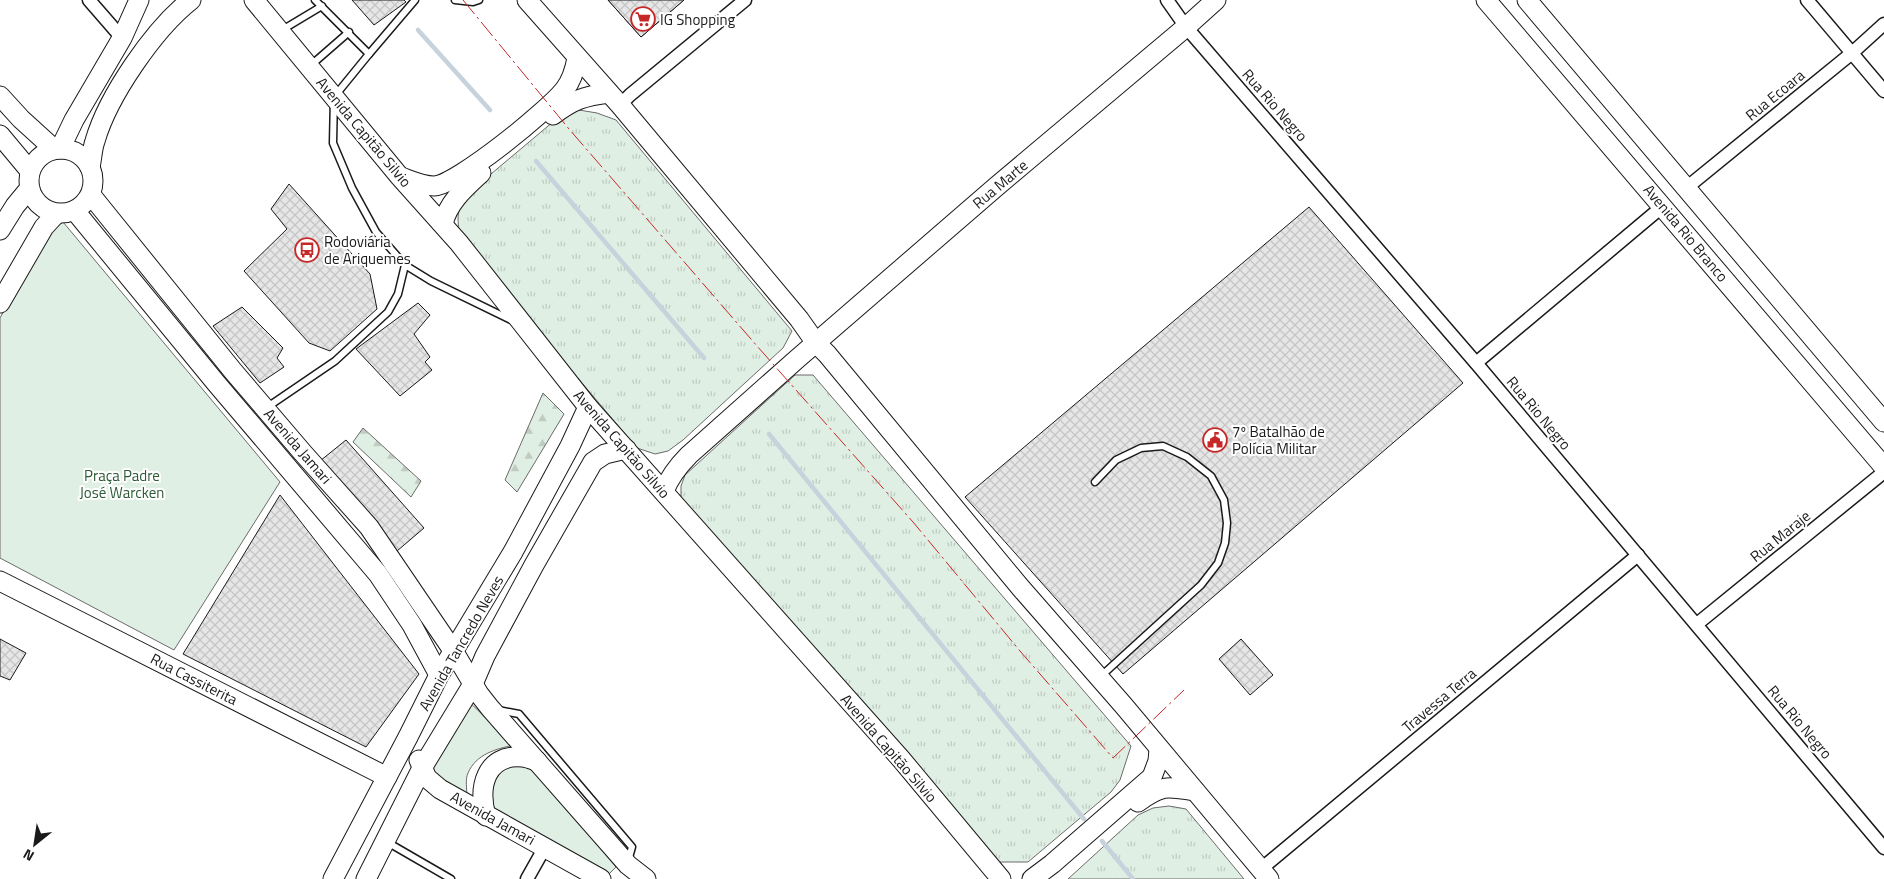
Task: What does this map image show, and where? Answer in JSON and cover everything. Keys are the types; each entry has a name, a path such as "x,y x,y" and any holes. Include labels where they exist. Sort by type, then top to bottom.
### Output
{"main road":[{"path":"0,230 29,180 35,161 43,154 57,149 70,129 122,38 139,0"},
{"path":"1,137 29,180 32,198 39,205 47,211 56,214 66,214 82,207 91,194 93,186 90,167 101,123 119,91 158,32 190,0"},
{"name":"Avenida Capitão Silvio","path":"254,0 400,177 443,224 588,407 901,760 1001,879"},
{"path":"527,0 614,99 1020,587 1265,874"},
{"name":"Rua Marte","path":"664,491 677,467 689,455 997,186 1216,0"},
{"name":"Avenida Rio Branco","path":"1486,0 1884,467"},
{"name":"Avenida Rio Branco","path":"1527,0 1884,422"},
{"path":"400,177 421,184 435,186 459,177 516,134 556,100 570,82 577,58"},
{"path":"443,224 449,209 464,189 564,107 574,100 588,95 614,99"},
{"path":"0,96 21,119 57,149 78,154 90,167"},
{"name":"Avenida Jamari","path":"91,194 171,295 265,408 373,531 490,708 628,865 646,879"},
{"name":"Avenida Jamari","path":"75,211 216,383 378,574 412,625 440,675"},
{"path":"0,303 44,227 56,214"},
{"name":"Avenida Tancredo Neves","path":"336,875 440,675 513,552 570,446 588,407"},
{"name":"Avenida Tancredo Neves","path":"365,879 422,768 473,684 485,656 534,565 593,462 605,454 626,449"},
{"path":"355,545 373,531"},
{"path":"513,552 534,565"},
{"name":"Rua Cassiterita","path":"0,580 387,777"},
{"name":"Avenida Jamari","path":"408,738 423,774 432,783 486,816 600,879"},
{"path":"1032,879 1052,864 1152,777 1160,749"},
{"path":"486,816 482,802 482,788 486,775 492,767 501,760 521,756 537,761"},
{"path":"1049,879 1116,820 1154,790 1175,787 1194,791"},
{"path":"336,875 365,879"}],"street":[{"path":"89,0 122,38"},
{"path":"614,99 630,95 746,0"},
{"name":"Rua Rio Negro","path":"1167,0 1186,27 1476,363 1884,848"},
{"path":"1807,0 1884,91"},
{"name":"Rua Ecoara","path":"1685,189 1852,53 1884,24"},
{"path":"1476,363 1663,206"},
{"name":"Rua Maraje","path":"1697,624 1884,472"},
{"name":"Travessa Terra","path":"1265,874 1638,555"},
{"path":"527,879 545,847"}],"lane":[{"path":"315,0 369,54"},
{"path":"415,0 334,97 333,143 352,188 376,232 405,265 431,281 526,327"},
{"path":"455,0 473,2 478,0"},
{"path":"280,31 322,6"},
{"path":"309,67 349,32"},
{"path":"265,408 335,362 388,312 398,294 405,265"},
{"path":"1094,482 1116,460 1141,448 1163,446 1186,457 1211,476 1224,500 1228,523 1225,544 1215,568 1201,585 1099,678"},
{"path":"490,708 519,714 632,847 628,865"},
{"path":"386,841 451,879"}],"green space":[{"path":"579,110 597,113 616,120 792,331 783,348 683,440 668,451 655,454 637,448 460,239 459,212 466,195 560,116"},
{"name":"Praça Padre José Warcken","path":"63,222 280,482 174,650 0,558 0,318 46,233"},
{"path":"795,375 813,375 1131,746 1120,780 1111,792 1028,862 997,862 681,499 681,486 685,475"},
{"path":"543,393 564,414 517,492 505,480"},
{"path":"363,428 421,481 411,497 353,442"},
{"path":"462,695 514,745 487,753 476,761 467,775 467,797 421,774"},
{"path":"507,763 531,766 616,867 607,876 488,805 493,771"},
{"path":"1169,806 1186,809 1244,879 1068,879 1138,815 1153,808"}],"building":[{"path":"352,0 404,0 406,2 374,25"},
{"name":"IG Shopping","path":"608,0 684,0 641,37"},
{"name":"IG Shopping","path":"608,0 684,0 641,37"},
{"name":"Rodoviária de Ariquemes","path":"289,184 370,274 377,309 330,351 309,343 244,271 287,229 271,209"},
{"name":"7º Batalhão de Polícia Militar","path":"1309,207 1463,383 1123,674 965,497"},
{"path":"418,303 430,315 414,334 430,357 425,362 432,370 400,396 356,349"},
{"path":"242,307 283,348 277,358 284,367 260,383 213,326"},
{"path":"346,440 424,528 397,551 320,461"},
{"path":"280,495 419,674 366,747 183,654"},
{"path":"0,639 26,653 10,680 0,676"},
{"path":"1241,639 1273,675 1250,695 1219,659"}],"waterway":[{"path":"418,30 490,110"},
{"path":"536,161 704,358"},
{"path":"769,434 1084,819"},
{"path":"1102,841 1133,879"}],"power":[{"path":"463,0 569,129 913,522 1020,651 1113,758 1184,690"}],"place":[{"name":"IG Shopping","path":"643,19"},
{"name":"Rodoviária de Ariquemes","path":"307,250"},
{"name":"7º Batalhão de Polícia Militar","path":"1215,440"}]}
